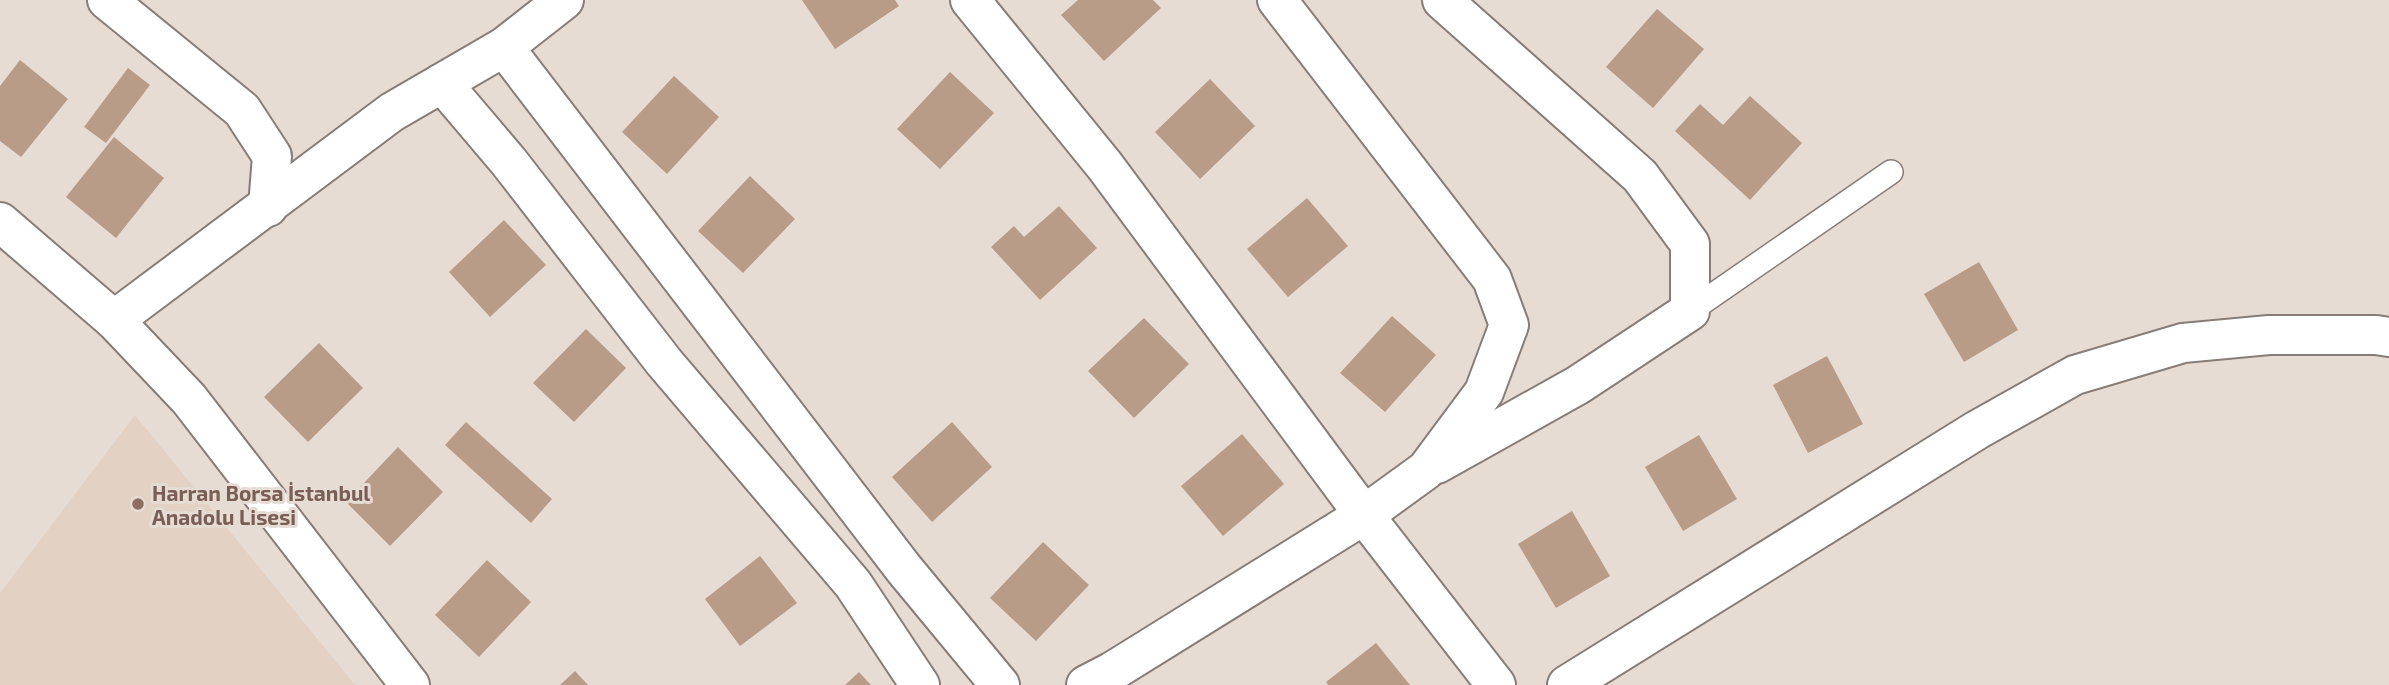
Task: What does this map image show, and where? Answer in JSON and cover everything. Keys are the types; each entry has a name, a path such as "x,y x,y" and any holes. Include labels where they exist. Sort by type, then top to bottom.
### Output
{"street":[{"path":"107,0 242,110 272,156 268,207"},
{"path":"114,320 392,112 504,47 564,0"},
{"path":"970,0 1105,166 1364,515 1496,685"},
{"path":"1277,0 1492,279 1509,326 1484,392 1426,470"},
{"path":"1086,685 1125,664 1364,515 1426,470 1578,385 1690,311 1690,244 1640,176 1442,0"},
{"path":"504,47 904,569 1000,685"},
{"path":"442,83 509,162 664,362 853,584 920,685"},
{"path":"0,222 114,320 190,399 410,685"},
{"path":"1567,685 1976,430 2075,375 2183,343 2269,335 2389,337"}],"lane":[{"path":"1690,311 1891,172"}],"shaded area":[{"name":"Harran Borsa İstanbul Anadolu Lisesi","path":"135,415 355,685 0,685 0,593"}],"building":[{"path":"802,0 895,0 899,6 835,49"},
{"path":"1078,0 1153,0 1161,8 1104,61 1061,15"},
{"path":"1657,9 1704,49 1653,108 1606,67"},
{"path":"20,60 68,99 21,157 0,141 0,86"},
{"path":"128,68 150,85 106,143 84,127"},
{"path":"950,72 994,113 940,169 897,129"},
{"path":"674,76 719,117 667,174 622,132"},
{"path":"1210,79 1255,126 1200,179 1155,132"},
{"path":"1750,96 1802,143 1750,200 1675,131 1700,104 1723,125"},
{"path":"114,137 164,178 116,238 66,197"},
{"path":"750,176 795,219 743,273 698,231"},
{"path":"1307,198 1348,246 1288,297 1247,249"},
{"path":"1059,206 1097,248 1040,300 991,247 1014,226 1024,237"},
{"path":"504,220 546,265 490,317 449,272"},
{"path":"1979,262 2018,330 1964,362 1924,294"},
{"path":"1392,316 1436,355 1385,412 1340,373"},
{"path":"1144,318 1189,364 1134,418 1088,371"},
{"path":"586,329 626,368 574,422 533,383"},
{"path":"319,343 363,388 308,442 264,397"},
{"path":"1827,356 1863,424 1808,453 1773,385"},
{"path":"466,422 552,499 531,523 445,445"},
{"path":"952,422 992,467 932,522 892,477"},
{"path":"1242,434 1284,484 1223,536 1181,486"},
{"path":"1699,435 1737,499 1683,531 1645,467"},
{"path":"398,447 443,492 390,546 346,502"},
{"path":"1572,511 1610,576 1556,608 1518,544"},
{"path":"1043,542 1089,585 1036,641 990,598"},
{"path":"760,556 797,603 740,646 705,599"},
{"path":"487,560 531,602 479,657 435,615"},
{"path":"1376,643 1410,685 1328,685 1326,682"},
{"path":"575,671 588,685 560,685"},
{"path":"859,672 871,685 845,685"}],"place":[{"name":"Harran Borsa İstanbul Anadolu Lisesi","path":"138,504"}]}
